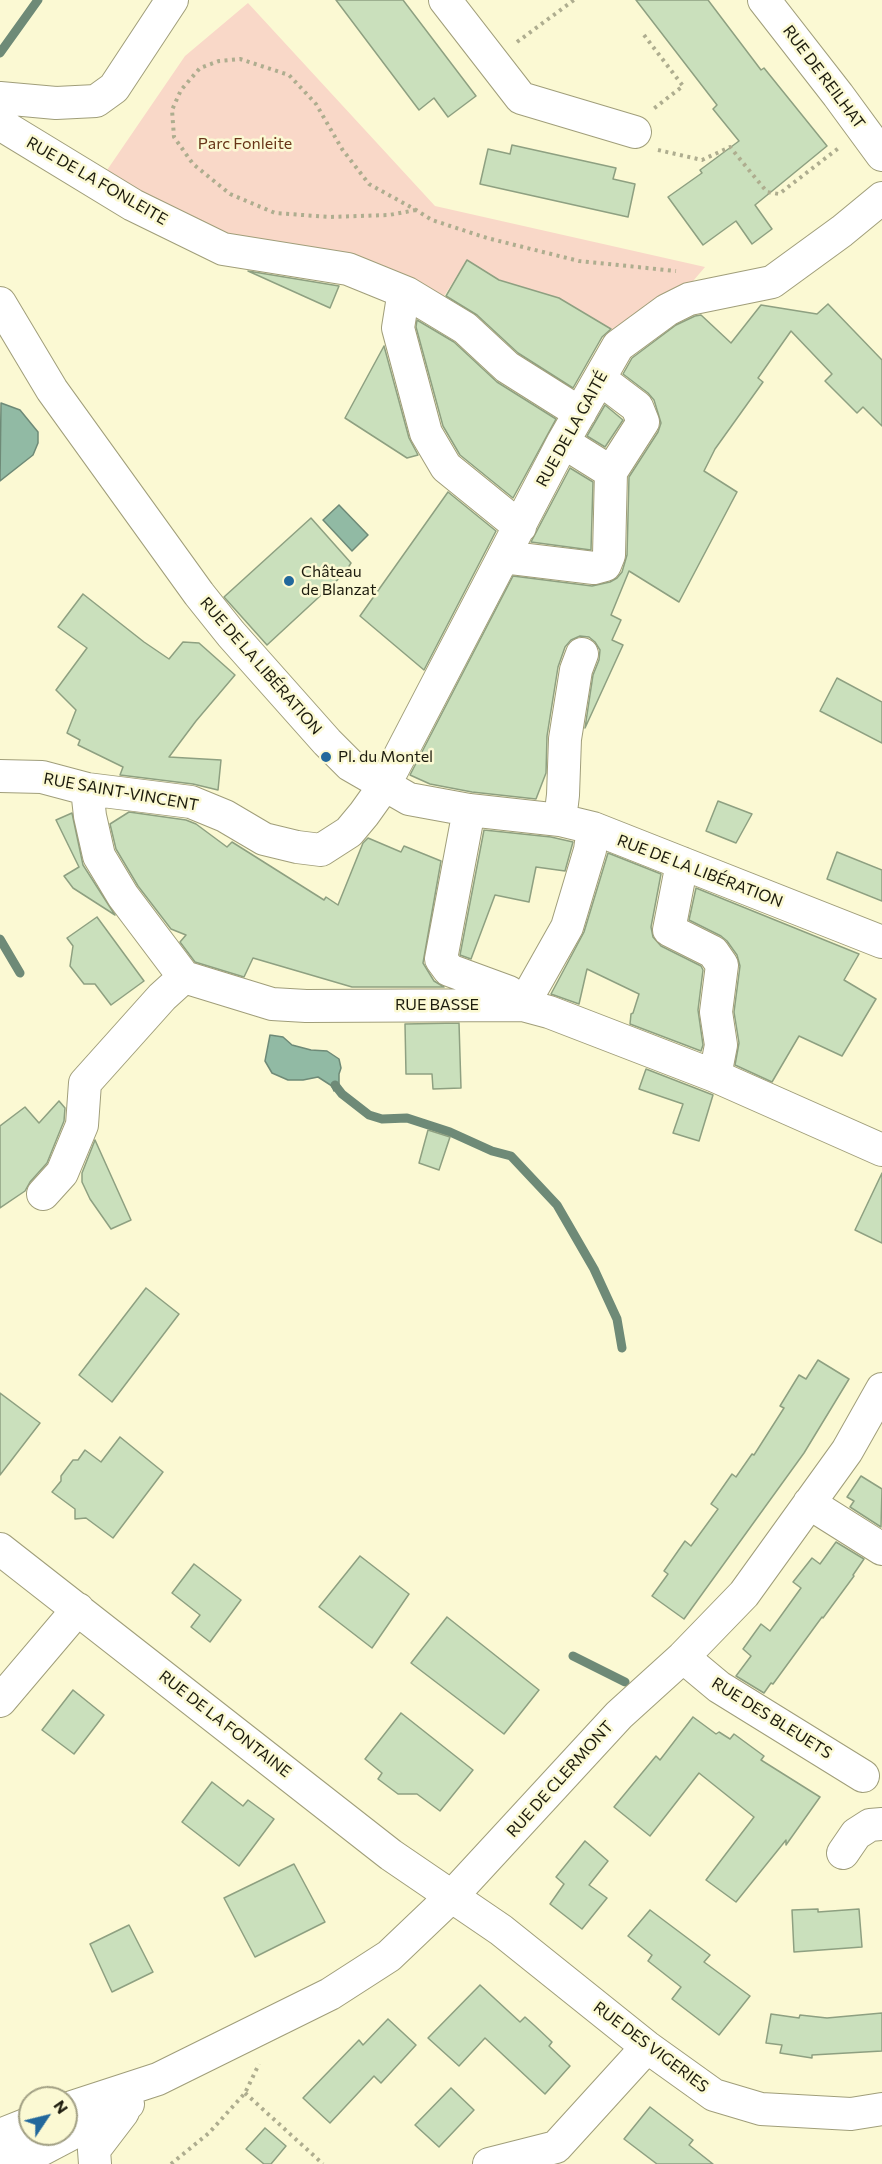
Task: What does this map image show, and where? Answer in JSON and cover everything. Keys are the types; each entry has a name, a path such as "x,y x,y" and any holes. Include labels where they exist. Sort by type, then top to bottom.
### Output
{"street":[{"path":"0,98 56,104 96,101 114,87 172,0"},
{"path":"445,0 521,98 635,132"},
{"name":"RUE DE REILHAT","path":"764,0 882,155"},
{"name":"RUE DE LA FONLEITE","path":"0,124 133,205 223,249 348,269 407,293 465,328 507,367 580,413"},
{"name":"RUE DE LA GAITÉ","path":"384,786 563,442 618,346 667,310 689,299 772,282 842,231 882,198"},
{"path":"407,293 402,303 398,328 426,433 446,467 520,527"},
{"name":"RUE DE LA LIBÉRATION","path":"0,303 52,390 199,594 231,634 350,765 409,799 469,810 560,820 594,828 882,942"},
{"path":"503,557 594,568 605,565 609,555 611,472 643,422 637,407 600,380"},
{"path":"563,442 611,472"},
{"path":"560,820 565,739 576,670 582,654"},
{"name":"RUE SAINT-VINCENT","path":"0,776 42,777 87,789 191,802 225,816 264,839 321,850 349,832 384,786"},
{"path":"43,1194 62,1173 82,1125 86,1083 162,997 184,977 123,896 99,856 90,816 87,789"},
{"path":"469,810 441,959 449,969 509,992 524,1005 567,927 590,850 594,828"},
{"path":"681,863 669,930 713,952 722,965 716,1012 721,1045 715,1076"},
{"name":"RUE BASSE","path":"184,977 272,1004 306,1006 524,1005 549,1012 715,1076 882,1150"},
{"name":"RUE DE CLERMONT","path":"78,2105 158,2079 330,1994 389,1956 452,1896 619,1715 683,1657 744,1594 847,1451 882,1389"},
{"path":"809,1503 882,1549"},
{"name":"RUE DE LA FONTAINE","path":"0,1549 391,1855 452,1896"},
{"path":"0,1701 78,1609"},
{"name":"RUE DES BLEUETS","path":"683,1657 719,1687 863,1776"},
{"path":"843,1853 856,1834 870,1825 882,1824"},
{"name":"RUE DES VIGERIES","path":"452,1896 501,1930 647,2048 714,2095 761,2109 851,2114 882,2109"},
{"path":"489,2164 556,2147 647,2048"},
{"name":"RUE DE CLERMONT","path":"12,2160 129,2103 158,2079"},
{"name":"RUE DE CLERMONT","path":"95,2164 94,2150 129,2103"},
{"path":"0,2135 18,2128"}],"path":[{"path":"492,61 574,0"},
{"path":"644,34 683,86 645,115 635,132 640,146 702,160 730,147 767,192 779,194 843,145"},
{"path":"416,210 389,215 330,217 275,213 230,194 193,164 174,137 172,110 181,90 200,68 219,61 240,59 289,75 316,104 342,149 369,184 416,210 432,220 487,238 579,261 699,274 720,293"},
{"path":"171,2164 209,2133 245,2093 258,2068 271,2024"},
{"path":"245,2093 323,2164"}],"green space":[{"name":"Parc Fonleite","path":"248,3 435,206 705,267 688,287 623,334 610,329 559,298 499,280 467,260 441,301 225,243 103,176 185,56"}],"shaded area":[{"path":"1,403 20,410 38,432 38,443 33,455 0,481"},
{"path":"339,505 368,535 352,551 323,520"},
{"path":"270,1035 283,1037 292,1045 327,1051 339,1059 341,1068 339,1086 334,1091 332,1086 318,1077 288,1080 272,1073 265,1061"}],"building":[{"path":"336,0 403,0 476,96 448,117 434,98 419,110"},
{"path":"636,0 708,0 761,70 764,68 827,146 755,205 772,229 752,244 736,221 703,245 668,197 702,173 700,170 739,141 713,109 717,105"},
{"path":"512,145 616,168 613,179 635,184 628,217 480,184 488,149 510,154"},
{"path":"467,260 499,280 559,298 611,329 602,337 573,388 518,353 477,315 446,296"},
{"path":"248,271 339,286 330,308"},
{"path":"828,304 882,360 882,426 863,407 857,413 825,381 832,374 791,331 758,378 763,382 715,449 704,471 737,492 679,602 629,571 611,615 621,620 612,640 623,645 585,728 593,675 600,650 589,637 580,636 571,640 565,647 558,667 547,736 546,773 536,799 472,792 430,784 410,775 513,576 592,586 610,582 622,572 627,555 629,477 658,432 661,423 654,400 623,374 632,358 676,325 695,316 701,315 731,343 761,305 817,314"},
{"path":"417,320 454,342 497,382 556,419 513,498 460,455 443,426 416,327"},
{"path":"384,346 409,438 418,455 407,458 345,418"},
{"path":"605,405 623,420 605,447 587,436"},
{"path":"570,468 593,482 591,550 531,542"},
{"path":"448,492 496,531 424,670 360,616"},
{"name":"Château de Blanzat","path":"311,518 351,563 345,573 267,645 224,597"},
{"path":"83,594 169,659 183,642 199,643 235,675 169,757 221,760 218,790 193,784 120,775 123,767 78,745 80,740 67,733 76,710 56,690 87,648 58,627"},
{"path":"837,678 882,702 882,743 820,711"},
{"path":"718,801 752,814 736,843 706,831"},
{"path":"129,812 186,820 196,824 227,847 232,842 324,900 326,897 338,905 363,843 368,838 401,852 404,846 441,861 423,963 434,981 444,987 352,987 253,958 244,977 195,962 180,942 186,935 171,929 138,886 116,849 110,824"},
{"path":"72,813 83,865 115,915 73,888 64,876 79,867 56,820"},
{"path":"484,830 551,837 573,842 565,871 536,867 529,902 495,895 471,959 460,955"},
{"path":"837,852 882,870 882,901 827,879"},
{"path":"608,853 661,874 651,927 653,937 661,946 701,966 703,970 698,1010 703,1045 701,1051 630,1024 631,1014 639,994 587,969 579,1004 551,994 584,932"},
{"path":"696,888 859,954 844,980 876,999 842,1056 799,1036 772,1082 735,1065 739,1043 734,1012 740,966 737,955 727,941 689,920"},
{"path":"97,917 144,981 111,1005 95,984 84,984 70,966 73,946 67,938"},
{"path":"459,1023 461,1088 433,1089 432,1074 406,1074 405,1024"},
{"path":"646,1069 713,1095 699,1141 673,1133 683,1104 639,1089"},
{"path":"59,1101 65,1108 64,1121 47,1163 25,1191 0,1208 0,1126 25,1107 39,1123"},
{"path":"428,1130 450,1137 439,1170 419,1163"},
{"path":"95,1140 131,1220 111,1229 90,1199 82,1182 82,1173"},
{"path":"882,1173 882,1243 855,1230"},
{"path":"146,1288 179,1314 112,1402 79,1375"},
{"path":"818,1360 849,1379 804,1453 684,1619 652,1596 668,1574 664,1571 685,1541 691,1546 718,1509 711,1504 732,1474 736,1477 752,1454 754,1455 784,1408 780,1406 799,1375 806,1379"},
{"path":"0,1393 40,1423 0,1475"},
{"path":"120,1437 163,1472 113,1538 86,1518 75,1519 75,1509 52,1492 73,1460 78,1460 85,1450 101,1462"},
{"path":"861,1476 882,1489 881,1527 850,1507 854,1501 847,1497"},
{"path":"836,1542 864,1559 823,1618 764,1693 736,1676 751,1656 743,1649 761,1624 770,1631 801,1588 793,1582 812,1558 820,1564"},
{"path":"360,1556 409,1594 372,1648 319,1607"},
{"path":"194,1564 241,1600 210,1642 191,1627 200,1615 172,1593"},
{"path":"447,1617 539,1690 504,1734 411,1663"},
{"path":"73,1690 104,1715 74,1754 42,1730"},
{"path":"401,1713 473,1770 440,1811 417,1794 398,1794 378,1779 382,1773 365,1759"},
{"path":"693,1717 716,1734 719,1732 730,1739 734,1734 764,1756 761,1760 820,1797 786,1845 786,1840 736,1902 706,1880 754,1817 699,1773 650,1836 614,1807 656,1756 660,1760"},
{"path":"212,1782 243,1806 248,1800 274,1819 239,1866 182,1822"},
{"path":"585,1841 608,1861 589,1885 607,1898 582,1929 550,1904 564,1884 556,1877"},
{"path":"294,1864 325,1922 255,1957 224,1898"},
{"path":"818,1909 818,1912 859,1909 862,1947 794,1952 792,1910"},
{"path":"650,1910 710,1955 704,1962 750,1996 719,2035 672,1999 681,1987 648,1961 652,1955 628,1936"},
{"path":"129,1925 153,1972 112,1992 90,1944"},
{"path":"480,1985 520,2022 525,2017 535,2026 552,2042 549,2046 570,2066 545,2094 485,2038 459,2066 428,2038"},
{"path":"882,2013 882,2051 812,2055 812,2058 780,2053 782,2045 766,2043 771,2014 799,2018 800,2015 827,2018"},
{"path":"388,2019 416,2045 381,2083 374,2076 330,2123 303,2098 359,2040 363,2045"},
{"path":"451,2088 474,2110 439,2147 415,2125"},
{"path":"650,2107 693,2140 689,2145 713,2164 657,2164 624,2139"},
{"path":"265,2128 286,2146 271,2164 264,2164 246,2149"}],"waterway":[{"path":"0,53 38,0"},
{"path":"0,939 20,973"},
{"path":"335,1085 342,1094 369,1115 382,1119 407,1118 450,1132 492,1151 511,1156 557,1205 594,1269 617,1319 622,1348"},
{"path":"573,1656 625,1682"}],"place":[{"name":"Château de Blanzat","path":"289,581"},
{"name":"Pl. du Montel","path":"326,757"}]}
